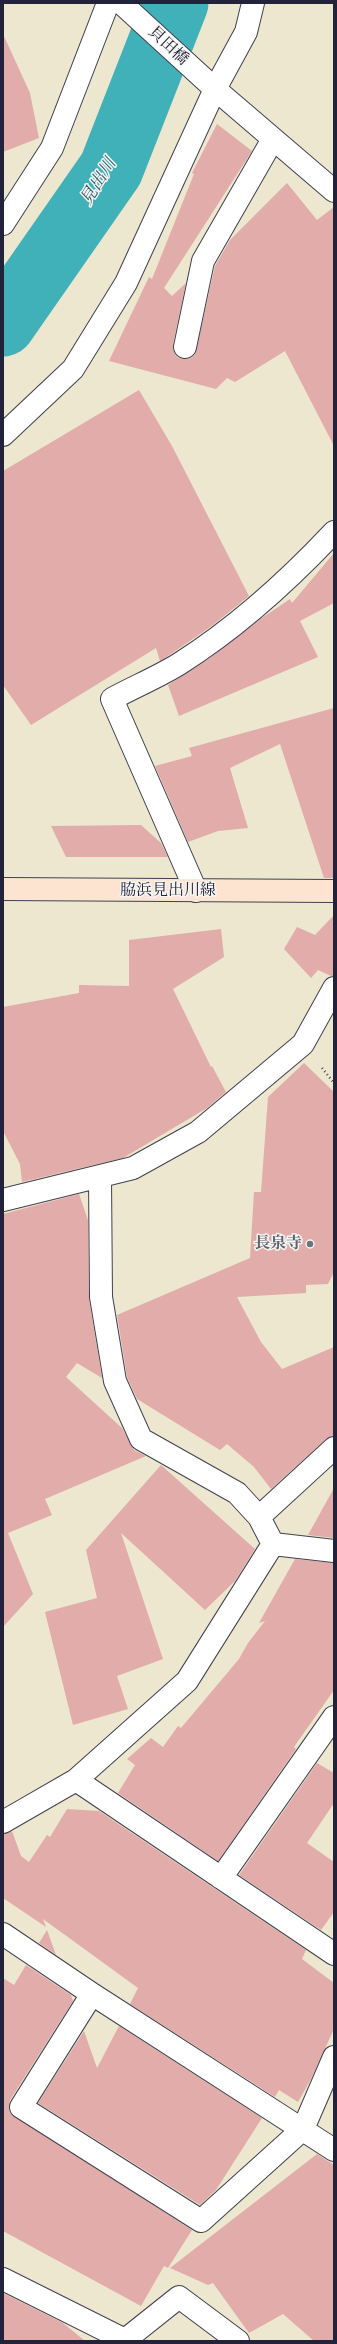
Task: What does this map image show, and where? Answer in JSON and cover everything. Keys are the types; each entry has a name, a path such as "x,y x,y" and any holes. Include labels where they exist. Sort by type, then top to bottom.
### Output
{"street":[{"path":"3,224 52,148 108,3"},
{"name":"貝田橋","path":"121,3 215,89 334,191"},
{"path":"3,435 73,369 126,283 215,89 246,32 252,3"},
{"path":"185,347 203,261 273,138"},
{"path":"196,891 112,699 179,664 240,619 300,568 334,532"},
{"name":"脇浜見出川線","path":"3,889 334,891"},
{"path":"3,1200 64,1184 100,1178 133,1168 204,1127 303,1044 334,988"},
{"path":"100,1178 101,1297 115,1381 141,1439 237,1493 259,1517 273,1544"},
{"path":"259,1517 334,1448"},
{"path":"273,1544 334,1551"},
{"path":"3,1822 76,1780 187,1680 273,1544"},
{"path":"221,1878 334,1718"},
{"path":"76,1780 334,1954"},
{"path":"3,1934 92,1994 334,2150"},
{"path":"92,1994 22,2107 201,2221 303,2129 334,2058"},
{"path":"3,2279 125,2340 178,2297 238,2341"}],"building":[{"path":"3,34 30,93 39,138 3,152"},
{"path":"217,124 252,151 164,288 172,296 186,283 173,344 173,351 177,357 183,359 189,359 195,355 215,266 230,240 287,183 317,220 334,207 334,446 285,351 235,382 227,378 216,389 109,361 149,277 152,279 194,174 192,173"},
{"path":"139,390 172,446 249,596 213,625 160,661 156,648 31,725 3,685 3,471"},
{"path":"334,553 334,603 300,621 318,657 179,716 168,685 207,660 262,618 290,599 292,603"},
{"path":"334,708 334,878 324,878 280,744 230,768 248,828 218,831 188,842 155,766 192,756 189,748"},
{"path":"141,825 161,843 168,857 66,857 51,826"},
{"path":"334,915 334,976 318,970 311,978 284,949 297,927 315,935"},
{"path":"221,929 224,957 173,989 211,1067 212,1066 226,1092 207,1108 123,1158 22,1182 20,1164 3,1131 3,1007 79,993 79,985 129,986 129,940"},
{"path":"304,1063 334,1092 334,1272 328,1284 306,1285 306,1293 237,1297 261,1342 282,1369 334,1347 334,1435 326,1439 271,1489 254,1467 227,1444 220,1450 137,1399 127,1377 117,1315 250,1258 254,1192 261,1192 268,1097"},
{"path":"79,1194 88,1220 89,1299 102,1378 77,1363 66,1377 122,1428 134,1450 146,1456 45,1499 52,1515 8,1533 33,1594 3,1627 3,1214"},
{"path":"161,1465 255,1549 235,1581 205,1610 121,1533 163,1659 117,1676 128,1709 73,1725 45,1612 97,1598 86,1550"},
{"path":"334,1488 334,1538 308,1535"},
{"path":"295,1559 334,1563 334,1690 294,1747 296,1749 218,1861 118,1793 135,1765 127,1759 151,1738 163,1747 178,1726 181,1728 239,1659 248,1643 265,1621 259,1623"},
{"path":"317,1763 334,1773 334,1803 307,1843 334,1862 334,1912 321,1930 239,1875"},
{"path":"67,1809 99,1811 306,1950 302,1959 334,1983 334,2029 311,2079 298,2102 279,2090 275,2097 130,2004 138,1988 43,1919 46,1927 3,1898 3,1834 12,1831 21,1856 29,1862 47,1835 50,1837"},
{"path":"47,1930 56,1955 39,1943"},
{"path":"26,1965 71,1995 73,2001 10,2100 10,2113 192,2230 168,2268 164,2266 141,2306 3,2231 3,1978 14,1985"},
{"path":"119,2026 262,2118 216,2190 200,2205 38,2103 84,2031 97,2068"},
{"path":"317,2154 334,2165 334,2341 314,2341 283,2314 249,2333 213,2283 208,2285 170,2268"},
{"path":"3,2293 63,2323 85,2341 3,2341"}],"waterway":[{"name":"見出川","path":"3,324 111,169 176,3"}],"place":[{"name":"長泉寺","path":"310,1244"}]}
